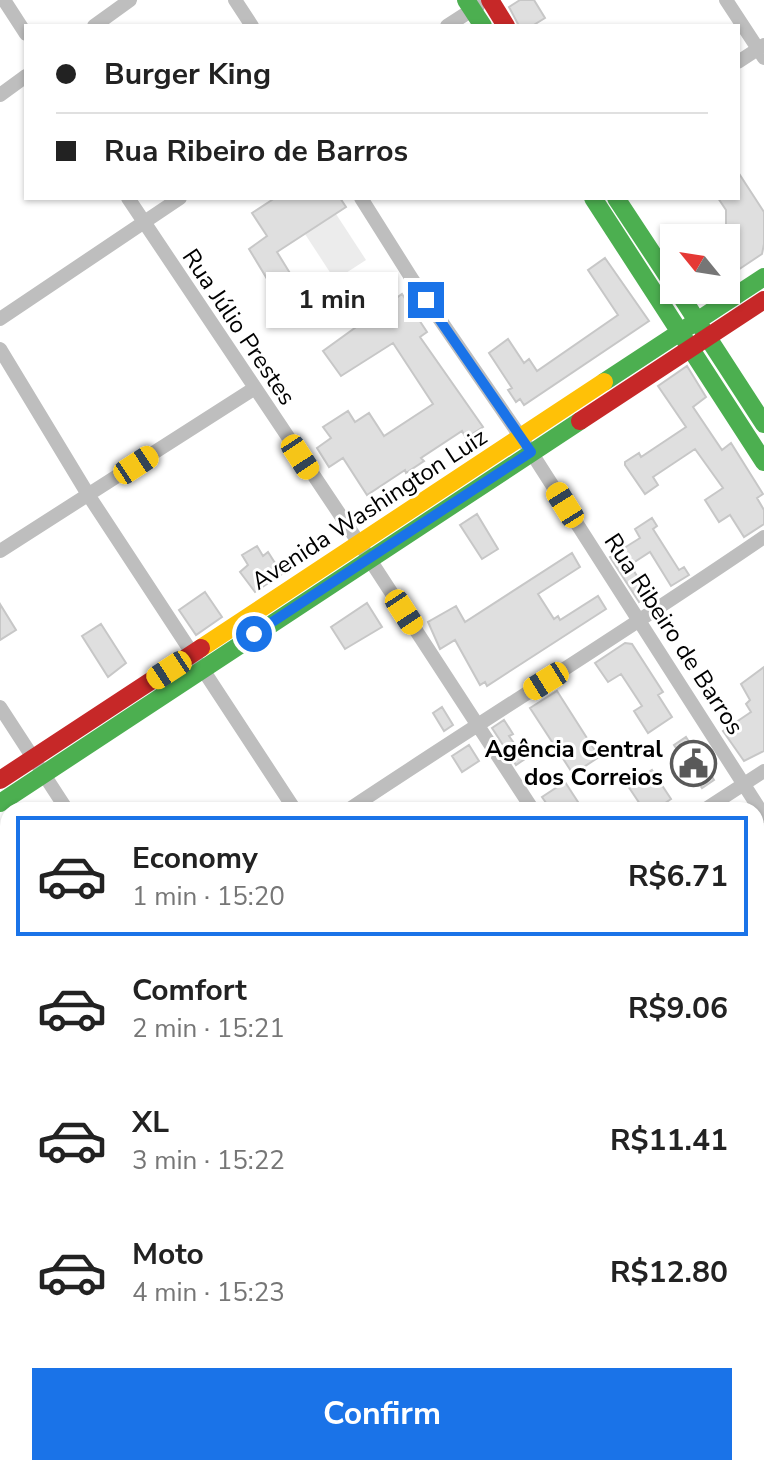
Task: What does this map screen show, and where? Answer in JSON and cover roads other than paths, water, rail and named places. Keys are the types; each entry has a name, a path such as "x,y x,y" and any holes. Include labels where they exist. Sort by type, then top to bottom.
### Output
{"main road":[{"path":"479,2 483,24"},
{"path":"479,2 504,24"},
{"path":"594,200 764,462"},
{"path":"617,200 660,265"},
{"name":"Avenida Washington Luiz","path":"1,802 39,767 685,340 697,321 764,277"},
{"name":"Avenida Washington Luiz","path":"685,340 707,337 764,300"},
{"path":"686,304 764,424"},
{"name":"Avenida Washington Luiz","path":"0,780 39,767"}],"street":[{"path":"4,0 24,31"},
{"path":"97,24 130,0"},
{"path":"235,0 251,24"},
{"path":"726,0 762,51 740,61"},
{"path":"450,24 479,2"},
{"path":"0,95 24,77"},
{"name":"Rua Júlio Prestes","path":"129,200 528,802"},
{"path":"0,319 177,200"},
{"name":"Rua Ribeiro de Barros","path":"362,200 412,279 526,445 756,802"},
{"path":"0,349 89,496 290,802"},
{"path":"0,551 255,388"},
{"path":"360,802 640,622 764,537"},
{"path":"0,707 62,802"},
{"path":"716,802 764,771"}],"place":[{"name":"Agência Central dos Correios","path":"694,763"}]}
